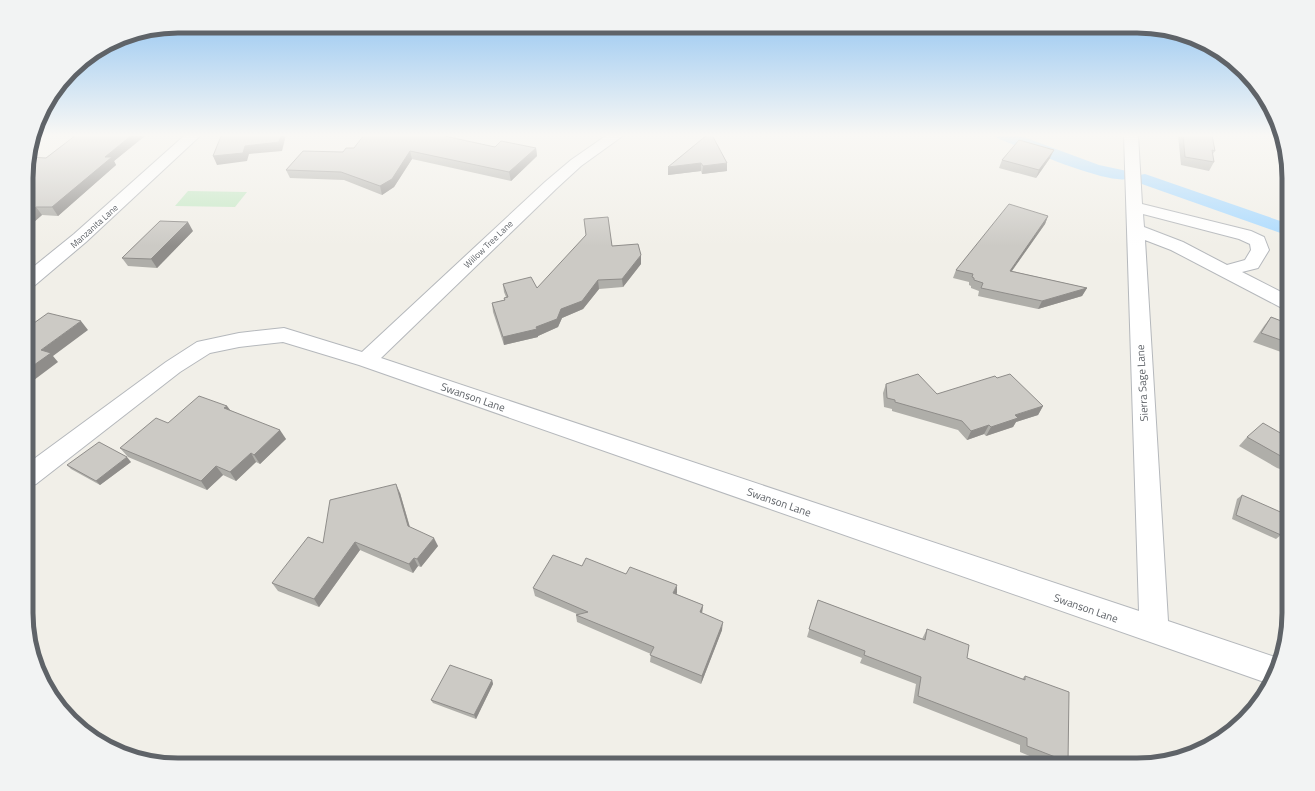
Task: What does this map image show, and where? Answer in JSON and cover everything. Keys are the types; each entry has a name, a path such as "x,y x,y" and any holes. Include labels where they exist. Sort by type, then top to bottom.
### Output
{"street":[{"name":"Manzanita Lane","path":"33,277 80,238 153,172"},
{"name":"Willow Tree Lane","path":"366,360 566,172"},
{"name":"Sierra Sage Lane","path":"1133,172 1154,631"},
{"path":"1134,207 1245,236 1258,241 1260,250 1252,264 1224,272"},
{"path":"1136,230 1177,246 1224,272 1282,301"},
{"name":"Swanson Lane","path":"33,472 173,367 204,347 239,340 284,336 366,360 1270,670"}],"green space":[{"path":"188,191 247,192 235,207 175,206"}],"building":[{"path":"33,172 94,172 52,207 36,207 33,209"},
{"path":"339,172 397,172 392,179 380,186"},
{"path":"1009,204 1048,216 1010,271 1087,288 1042,301 981,288 983,283 974,280 972,277 973,274 956,270"},
{"path":"608,217 612,246 638,244 641,255 622,279 598,280 582,301 561,309 557,319 536,327 537,329 503,337 492,303 505,300 504,298 508,297 503,284 531,277 537,288 586,235 584,219"},
{"path":"160,221 188,222 151,259 122,258"},
{"path":"48,313 81,321 41,350 51,353 33,366 33,324"},
{"path":"1271,317 1282,321 1282,340 1261,333"},
{"path":"918,374 937,394 995,376 997,378 1010,374 1043,406 1015,415 1018,418 991,427 989,425 971,431 962,421 895,402 895,400 887,398 886,384"},
{"path":"199,396 227,406 224,408 280,430 254,455 251,453 230,472 216,466 201,481 120,448 156,418 168,423"},
{"path":"1263,423 1282,434 1282,457 1247,437"},
{"path":"99,442 127,457 96,481 67,465"},
{"path":"396,484 408,526 434,538 417,559 414,558 409,564 355,542 314,599 272,583 308,537 323,543 330,500"},
{"path":"1242,495 1282,513 1281,535 1236,515"},
{"path":"553,555 582,566 586,558 626,574 630,567 677,585 673,593 703,605 700,612 723,622 702,676 650,655 654,647 576,615 588,612 533,588"},
{"path":"818,600 925,640 927,629 969,645 967,658 1025,680 1025,676 1069,692 1068,758 1058,758 1027,746 1027,738 918,696 921,677 864,655 865,651 809,629"},
{"path":"450,665 492,680 474,715 431,700"}],"waterway":[{"path":"1107,172 1121,175"},
{"path":"1145,179 1282,228"}]}
